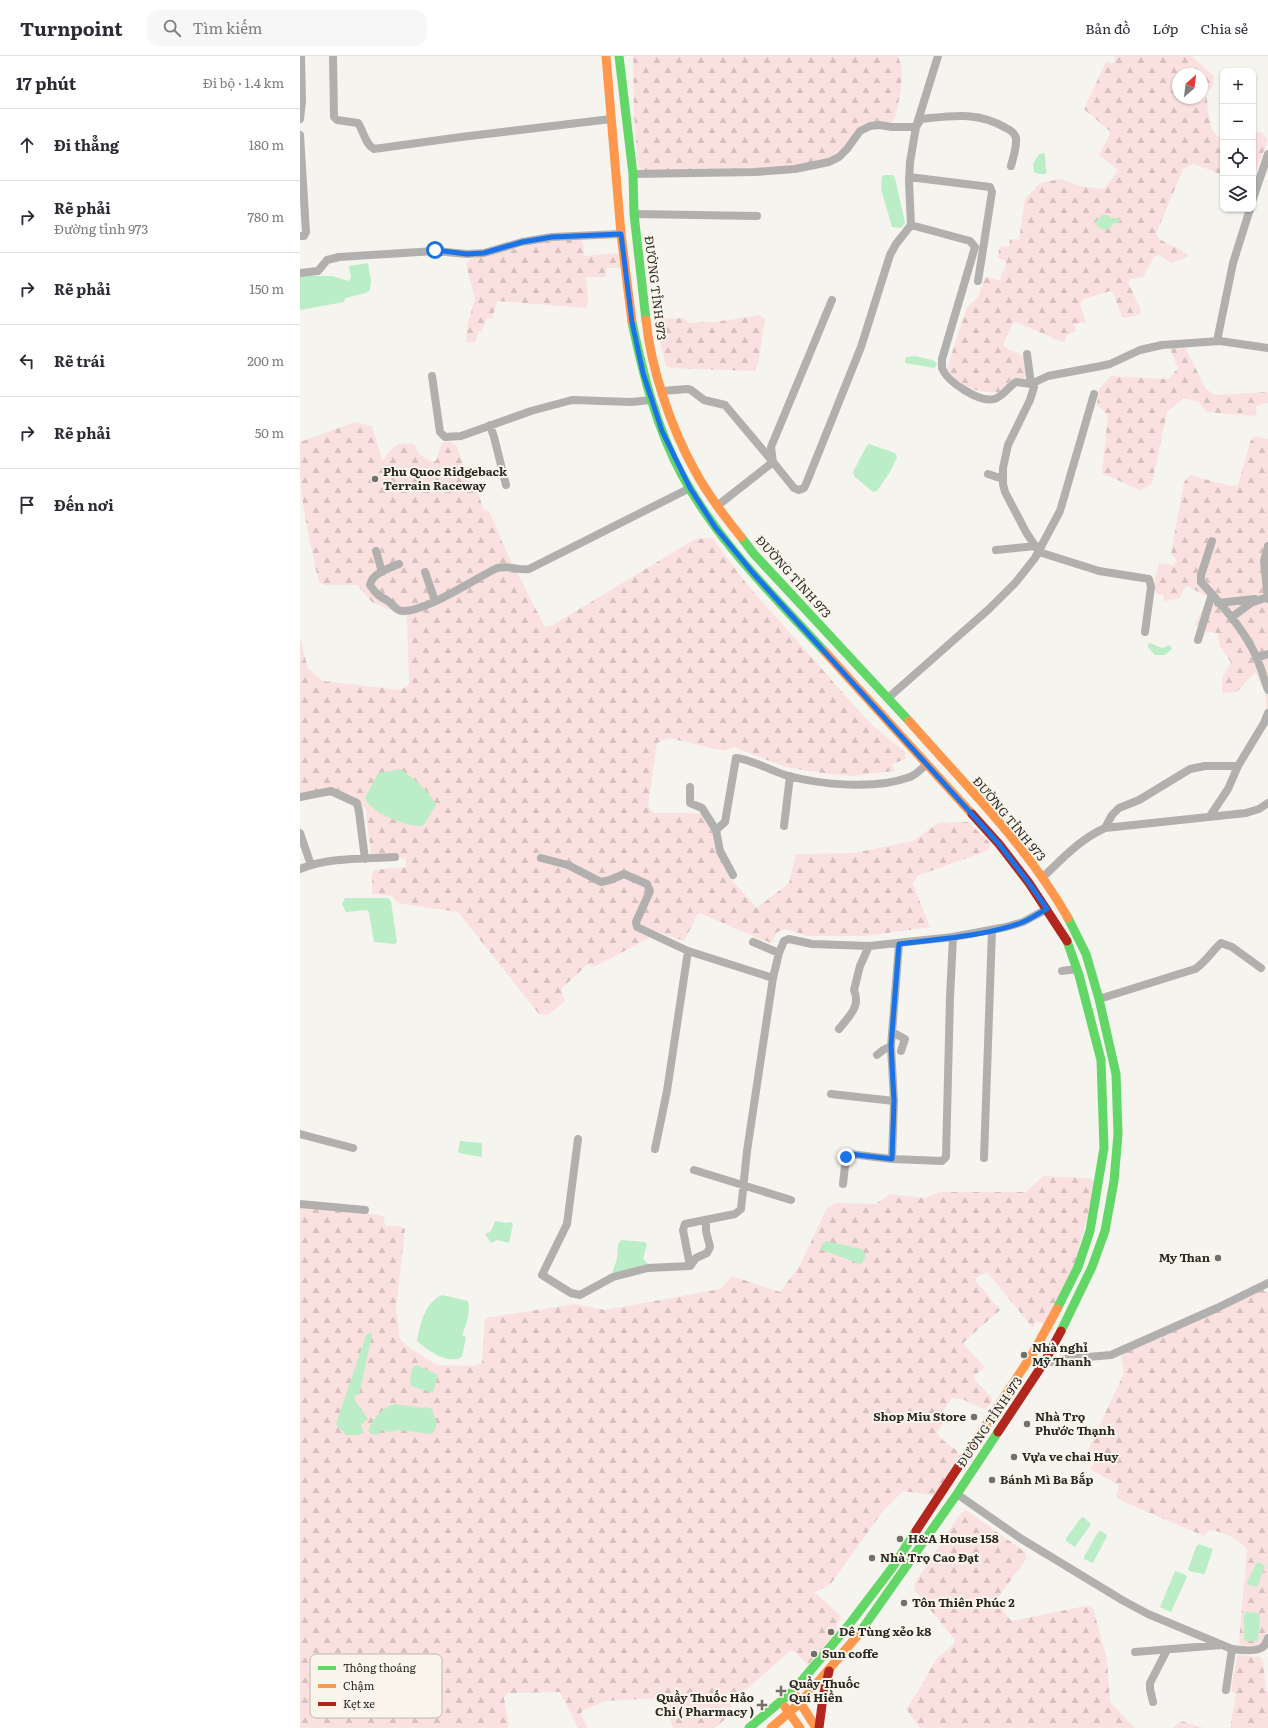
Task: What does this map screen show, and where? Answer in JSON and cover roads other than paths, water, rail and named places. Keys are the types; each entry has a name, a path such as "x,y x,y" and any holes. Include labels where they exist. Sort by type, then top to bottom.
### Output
{"main road":[{"name":"ĐƯỜNG TỈNH 973","path":"606,56 621,234 632,322 643,373 662,431 690,488 715,527 753,573 999,844 1029,883 1067,941 1089,1010 1101,1060 1104,1148 1090,1231 1078,1267 1060,1304 1033,1353 943,1492 870,1598 793,1691 782,1702 749,1728"},
{"name":"ĐƯỜNG TỈNH 973","path":"619,56 633,174 634,214 648,338 662,391 681,444 695,472 717,506 754,554 888,698 1019,846 1043,877 1067,917 1086,954 1099,999 1116,1074 1118,1134 1114,1181 1105,1231 1092,1267 1076,1302 1045,1361 879,1607 801,1702 771,1728"},
{"path":"927,764 936,753"},
{"path":"1033,1353 1045,1361"},
{"path":"818,1728 830,1668"},
{"path":"793,1691 818,1728"},
{"path":"782,1702 800,1728"}],"street":[{"path":"300,119 302,102 301,56"},
{"path":"333,56 334,117 338,120 358,124 362,128 369,147 374,150 461,137 611,119"},
{"path":"662,391 687,389 691,390 704,400 725,405 794,488 799,490 804,488 861,347 890,255 911,225 909,177 916,127 938,56"},
{"path":"916,127 920,119 948,116 976,116 991,120 1015,134 1016,143 1011,166"},
{"path":"633,174 756,172 795,169 829,162 839,157 860,131 870,126 916,127"},
{"path":"300,135 306,232 304,236 300,236"},
{"path":"1256,190 1268,154"},
{"path":"909,177 986,186 991,189 992,192 978,280"},
{"path":"1217,341 1233,263 1249,212"},
{"path":"634,214 757,216"},
{"path":"911,225 970,240 975,247 942,359 942,367 945,374 959,386 984,399 996,399 1004,394 1016,382 1031,384 1048,376 1110,364 1152,346 1217,341 1268,348"},
{"path":"300,273 318,271 327,260 339,257 435,250 467,254 484,253 522,242 552,237 621,234"},
{"path":"773,462 771,447 832,300"},
{"path":"1027,354 1031,384 1034,387 1033,394 1008,445 1003,468 1003,479 1005,492 1038,549"},
{"path":"432,376 441,434 446,437 461,436 550,405 572,400 631,402 652,400"},
{"path":"888,698 989,609 1016,582 1038,549 1060,511 1094,394"},
{"path":"490,425 506,485"},
{"path":"717,506 773,462"},
{"path":"988,474 1003,479"},
{"path":"399,564 382,572 371,580 370,585 376,595 390,602 396,609 404,611 436,601 497,568 508,566 521,570 529,569 690,488"},
{"path":"1212,541 1201,575 1201,582 1232,617 1246,636 1268,690"},
{"path":"1265,598 1264,561 1268,546"},
{"path":"996,550 1038,549 1099,570 1149,579 1151,587 1145,632"},
{"path":"376,550 382,572"},
{"path":"425,572 436,601"},
{"path":"1198,640 1212,594"},
{"path":"1218,603 1265,598"},
{"path":"1232,617 1265,598"},
{"path":"1256,658 1268,654"},
{"path":"1210,816 1228,789 1238,766 1268,714"},
{"path":"716,830 725,822 736,758 790,776 833,783 871,784 911,777 927,764"},
{"path":"1105,828 1112,815 1119,808 1140,800 1190,769 1205,766 1238,766"},
{"path":"784,826 790,776"},
{"path":"690,787 690,803 702,808 716,830 720,851 733,875"},
{"path":"300,797 331,791 357,803 365,859"},
{"path":"1043,877 1071,850 1105,828 1246,812 1259,809 1268,803"},
{"path":"300,833 311,865"},
{"path":"300,869 311,865 343,860 395,857"},
{"path":"541,858 568,865 601,882 624,874 647,884 650,891 636,922 637,927 688,951 773,978"},
{"path":"690,1266 683,1226 689,1222 735,1214 741,1209 743,1185 773,978 782,943 789,939 812,944 869,946 899,944 992,930 1023,922 1047,909"},
{"path":"984,1158 992,930"},
{"path":"843,1184 846,1157 850,1154 892,1159 942,1161 946,1157 953,937"},
{"path":"754,942 779,953"},
{"path":"1099,999 1195,969 1201,965 1221,943 1232,947 1261,968"},
{"path":"892,1159 894,1101 891,1046 899,944"},
{"path":"839,1029 856,1004 857,996 854,990 860,966 869,946"},
{"path":"655,1149 667,1091 688,951"},
{"path":"1062,971 1077,969"},
{"path":"892,1032 904,1039 905,1042 901,1051"},
{"path":"877,1055 891,1046"},
{"path":"831,1094 894,1101"},
{"path":"300,1134 353,1148"},
{"path":"578,1139 567,1224 542,1275 571,1294 580,1295 613,1277 648,1268 690,1266"},
{"path":"694,1170 791,1200"},
{"path":"300,1204 365,1210"},
{"path":"690,1266 696,1258 707,1253 710,1246 706,1231 706,1220"},
{"path":"1045,1361 1051,1362 1111,1355 1217,1308 1268,1283"},
{"path":"955,1496 1033,1546 1148,1614 1232,1649 1259,1649 1267,1642"},
{"path":"1135,1652 1222,1645"},
{"path":"1226,1690 1232,1649"},
{"path":"1153,1702 1150,1683 1167,1650"}],"place":[{"name":"Phu Quoc Ridgeback Terrain Raceway","path":"375,479"},
{"name":"My Than","path":"1218,1258"},
{"name":"Nhà nghỉ Mỹ Thanh","path":"1024,1355"},
{"name":"Shop Miu Store","path":"974,1417"},
{"name":"Nhà Trọ Phước Thạnh","path":"1027,1424"},
{"name":"Vựa ve chai Huy","path":"1014,1457"},
{"name":"Bánh Mì Ba Bắp","path":"992,1480"},
{"name":"H&A House 158","path":"900,1539"},
{"name":"Nhà Trọ Cao Đạt","path":"872,1558"},
{"name":"Tôn Thiên Phúc 2","path":"904,1603"},
{"name":"Dê Tùng xẻo k8","path":"831,1632"},
{"name":"Sun coffe","path":"814,1654"},
{"name":"Quầy Thuốc Quí Hiền","path":"781,1691"},
{"name":"Quầy Thuốc Hảo Chi ( Pharmacy )","path":"762,1705"}]}
